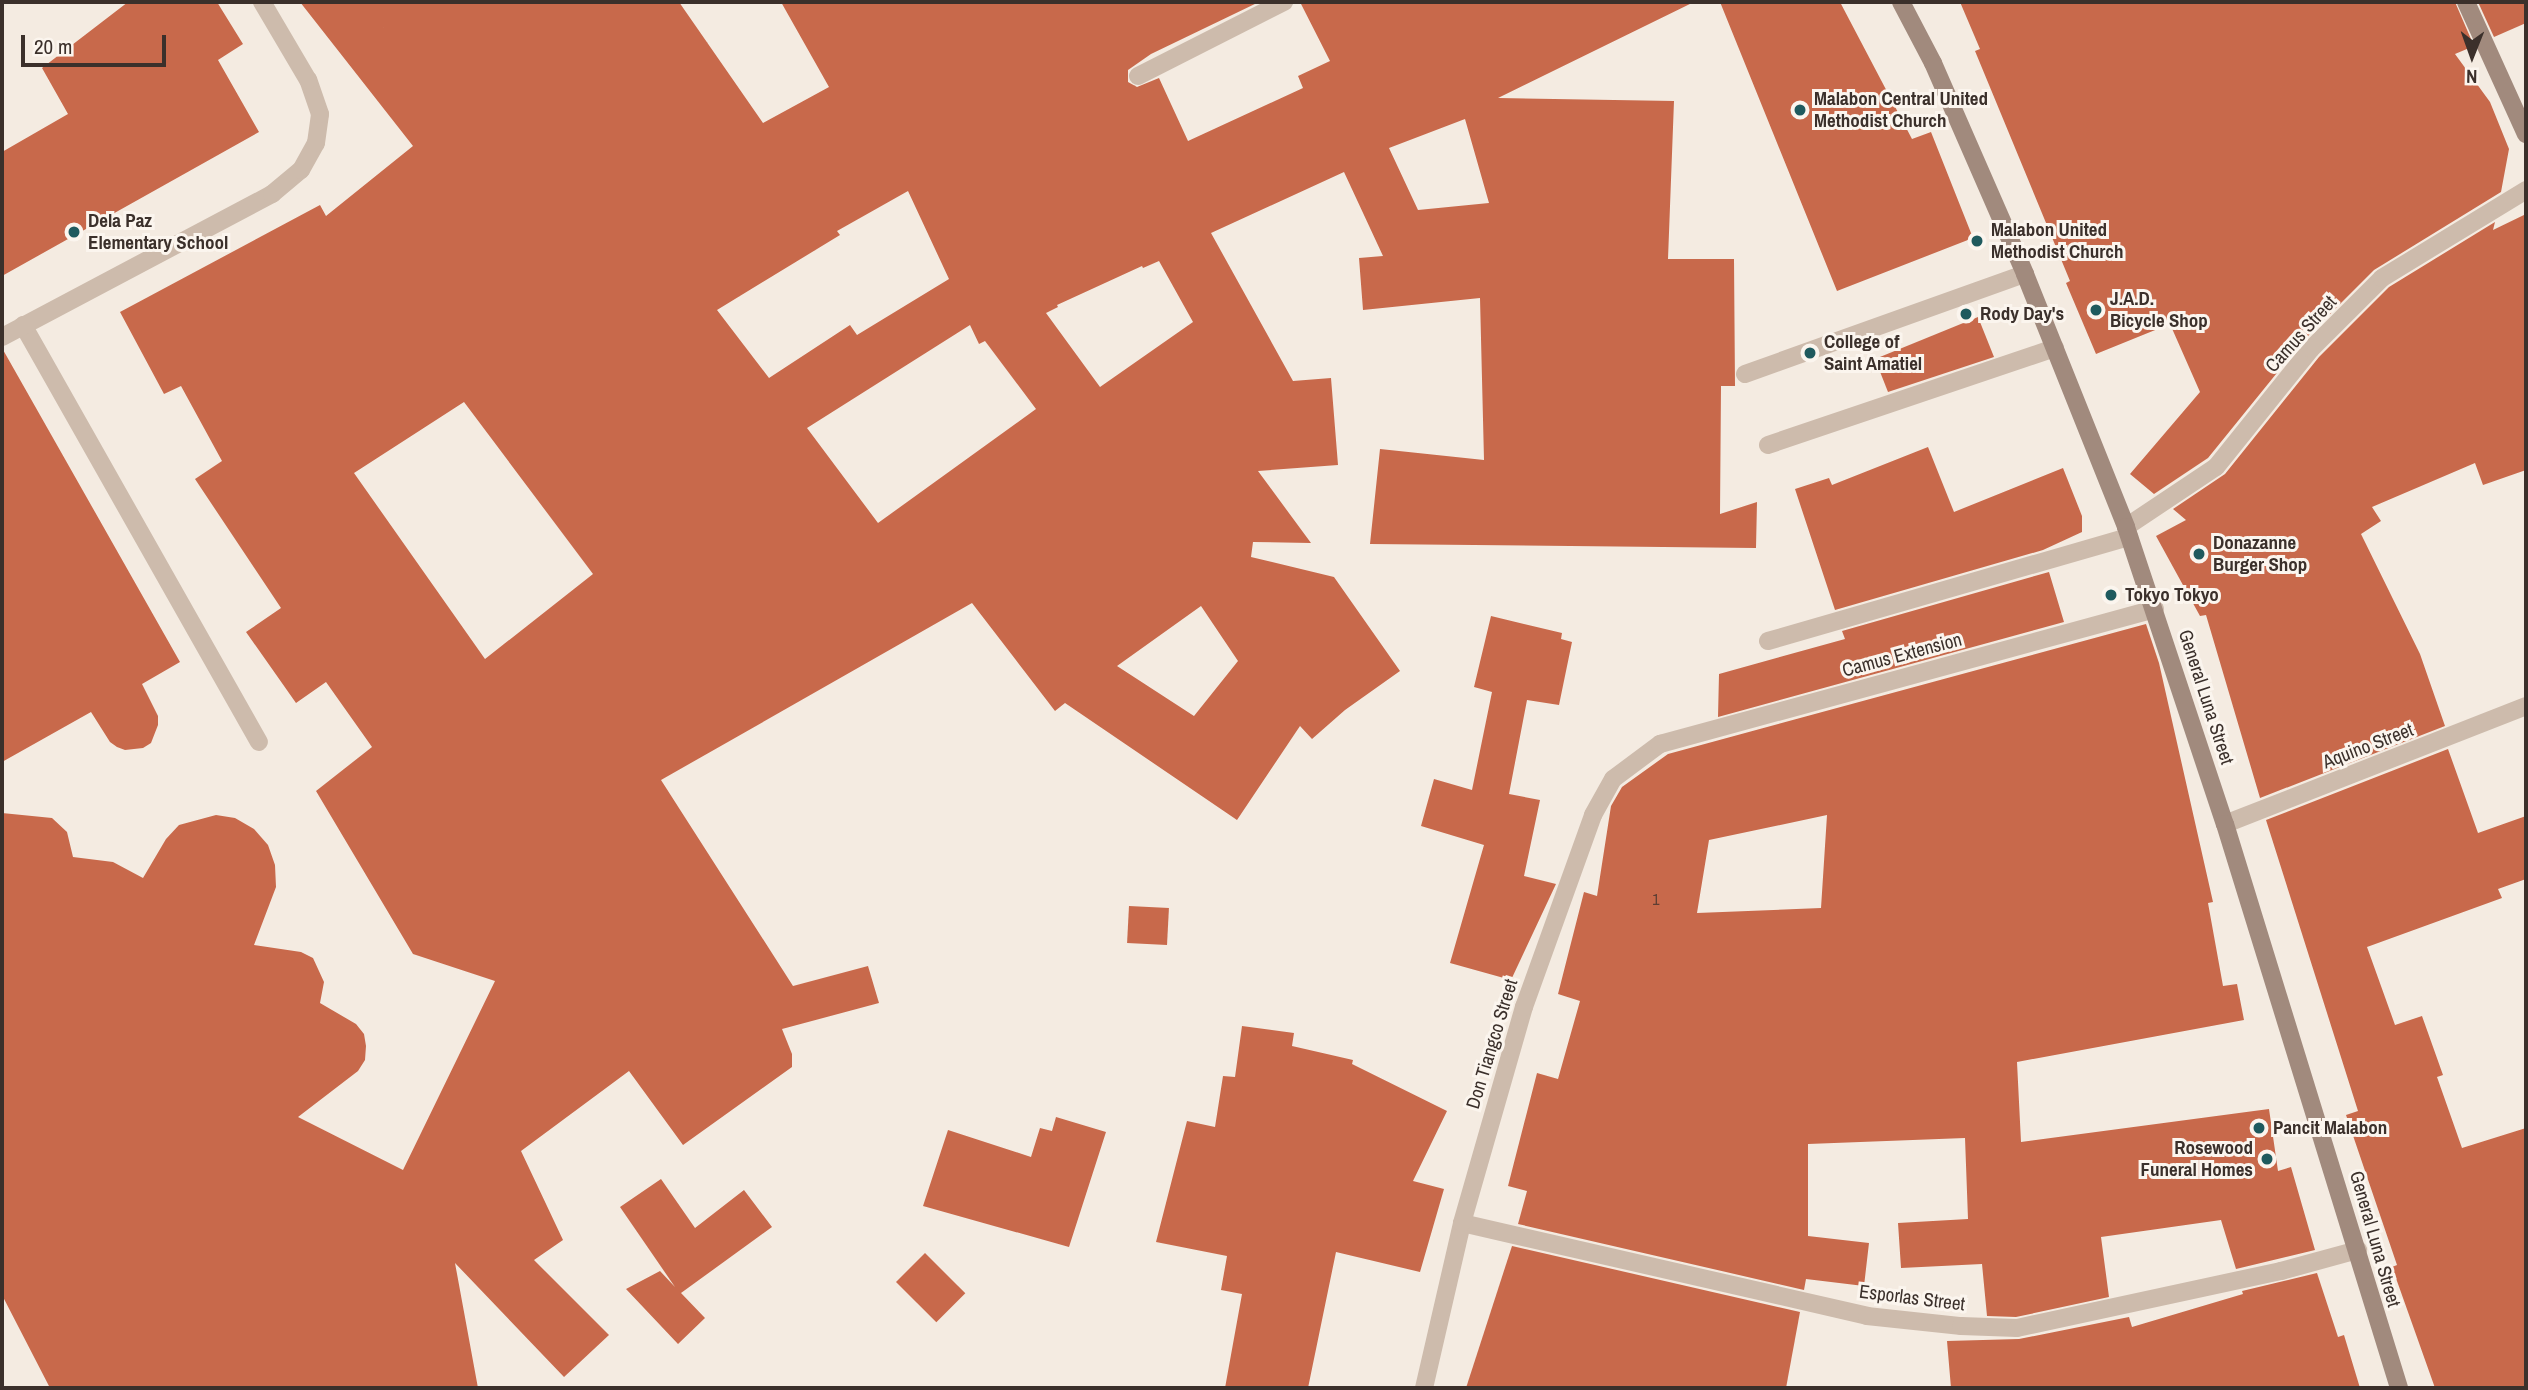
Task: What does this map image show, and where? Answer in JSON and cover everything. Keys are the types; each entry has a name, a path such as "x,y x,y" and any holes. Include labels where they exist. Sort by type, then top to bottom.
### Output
{"main road":[{"name":"General Luna Street","path":"1901,2 1933,63 2025,274 2155,609 2225,824 2399,1388"},
{"path":"2466,2 2526,134"}],"street":[{"path":"2,337 272,194 301,170 316,143 320,114 308,79 262,2"},
{"path":"1138,76 1284,2"},
{"name":"Camus Street","path":"1768,641 2127,532 2216,467 2311,349 2382,278 2526,190"},
{"path":"1745,374 2025,274"},
{"path":"23,326 259,742"},
{"path":"1768,445 2055,348"},
{"name":"Camus Extension","path":"1660,744 2155,609"},
{"name":"Aquino Street","path":"2225,824 2526,706"},
{"name":"Don Tiangco Street","path":"1424,1388 1462,1223 1524,1007 1592,815 1613,779 1660,744"},
{"name":"Esporlas Street","path":"1462,1223 1867,1315 1961,1326 2017,1328 2281,1271 2358,1250"}],"building":[{"name":"Dela Paz Elementary School","path":"128,2 217,2 243,44 218,60 259,132 2,276 2,152 68,114 42,68"},
{"path":"300,2 679,2 763,123 829,87 781,2 1259,2 1151,54 1128,70 1128,82 1137,87 1159,78 1188,141 1303,88 1298,76 1330,61 1300,2 1694,2 1498,98 1674,101 1668,259 1734,259 1735,386 1721,386 1720,514 1757,502 1756,548 1370,544 1380,449 1484,460 1480,298 1363,310 1359,258 1383,256 1344,172 1211,233 1293,381 1331,378 1338,465 1258,471 1311,543 1253,542 1251,557 1334,577 1400,671 1345,710 1312,739 1300,726 1237,820 1065,703 1055,711 972,603 661,780 793,986 868,966 879,1003 782,1029 792,1054 792,1067 683,1145 629,1071 521,1151 563,1240 534,1260 609,1335 564,1377 455,1263 478,1388 50,1388 2,1295 2,813 52,818 67,832 73,857 113,862 143,878 166,839 179,825 216,815 235,818 254,829 268,845 275,865 276,887 254,945 301,952 313,958 324,982 320,1003 356,1024 364,1034 366,1046 365,1060 358,1071 298,1117 403,1170 495,981 413,954 316,791 372,747 326,682 296,703 246,632 281,608 195,479 222,461 181,386 164,394 120,312 320,205 326,216 413,146","holes":["1465,119 1489,203 1418,210 1389,148","908,191 949,279 857,335 850,325 769,378 717,310 840,235 837,231","1159,261 1193,322 1100,387 1046,313 1058,307 1057,305 1142,266 1143,268","970,325 979,344 985,341 1036,409 878,523 807,428","464,402 593,574 485,659 354,473","1201,606 1238,661 1194,716 1117,666"]},
{"path":"1720,2 1840,2 1912,139 1931,132 1973,238 1837,291"},
{"path":"1960,2 2455,2 2474,46 2455,54 2490,102 2509,149 2501,192 2374,270 2302,342 2208,458 2154,494 2130,474 2200,392 2170,324 2096,354 2066,283 2070,281 1975,51 1980,49"},
{"path":"2478,2 2526,2 2526,23 2494,37"},
{"path":"2526,214 2526,470 2483,485 2475,463 2372,507 2381,521 2361,534 2420,654 2445,726 2260,798 2206,615 2200,616 2156,536 2186,520 2173,509 2225,474 2319,357 2389,287 2495,222 2493,230"},
{"path":"1978,317 1994,357 1888,392 1875,359"},
{"path":"2,348 180,662 142,684 158,716 158,725 151,743 143,748 125,750 117,747 110,742 91,712 2,762"},
{"path":"1928,447 1954,512 2063,468 2082,516 2082,532 2043,550 1835,610 1795,489 1829,478 1832,485"},
{"path":"2049,572 2064,622 1718,717 1719,674 1845,639 1842,631"},
{"path":"1491,616 1562,633 1561,639 1572,642 1559,705 1527,700 1509,794 1540,800 1524,876 1556,884 1511,980 1450,963 1484,845 1421,826 1434,779 1472,790 1492,692 1474,687"},
{"path":"2146,624 2159,663 2213,902 2208,903 2223,986 2237,984 2244,1020 2017,1062 2021,1142 2269,1109 2278,1171 2291,1167 2315,1250 2236,1269 2221,1220 2101,1237 2109,1297 2016,1317 1987,1316 1982,1264 1901,1268 1898,1223 1968,1219 1965,1138 1808,1144 1808,1236 1869,1243 1864,1286 1806,1279 1804,1290 1518,1224 1527,1191 1508,1186 1537,1073 1558,1079 1580,1001 1558,994 1584,892 1597,896 1611,806 1622,787 1668,754","holes":["1827,815 1821,908 1697,913 1709,840"]},
{"path":"2448,749 2478,833 2526,816 2526,879 2498,889 2502,898 2367,947 2395,1025 2422,1016 2443,1075 2437,1077 2462,1148 2526,1128 2526,1388 2435,1388 2392,1267 2397,1265 2346,1115 2358,1111 2266,820"},
{"path":"1129,906 1169,908 1167,945 1127,943"},
{"path":"1242,1026 1294,1033 1292,1046 1353,1060 1352,1064 1447,1111 1413,1181 1444,1189 1420,1272 1336,1252 1308,1388 1225,1388 1242,1294 1221,1290 1227,1256 1156,1242 1187,1121 1215,1127 1223,1076 1235,1077"},
{"path":"1056,1117 1106,1132 1069,1247 923,1206 948,1130 1031,1157 1040,1128 1052,1131"},
{"path":"661,1179 695,1228 744,1190 772,1227 681,1293 705,1318 678,1344 626,1289 660,1271 675,1287 620,1207"},
{"path":"1512,1246 1800,1312 1786,1388 1466,1388"},
{"path":"925,1253 965,1293 936,1322 896,1282"},
{"path":"2317,1273 2338,1337 2344,1335 2360,1388 1951,1388 1947,1341 2019,1339 2129,1317 2132,1327 2243,1294 2242,1291"}],"place":[{"name":"Malabon Central United Methodist Church","path":"1800,110"},
{"name":"Dela Paz Elementary School","path":"74,232"},
{"name":"Malabon United Methodist Church","path":"1977,241"},
{"name":"J.A.D. Bicycle Shop","path":"2096,310"},
{"name":"Rody Day's","path":"1966,314"},
{"name":"College of Saint Amatiel","path":"1810,353"},
{"name":"Donazanne Burger Shop","path":"2199,554"},
{"name":"Tokyo Tokyo","path":"2111,595"},
{"name":"Pancit Malabon","path":"2259,1128"},
{"name":"Rosewood Funeral Homes","path":"2267,1159"}]}
